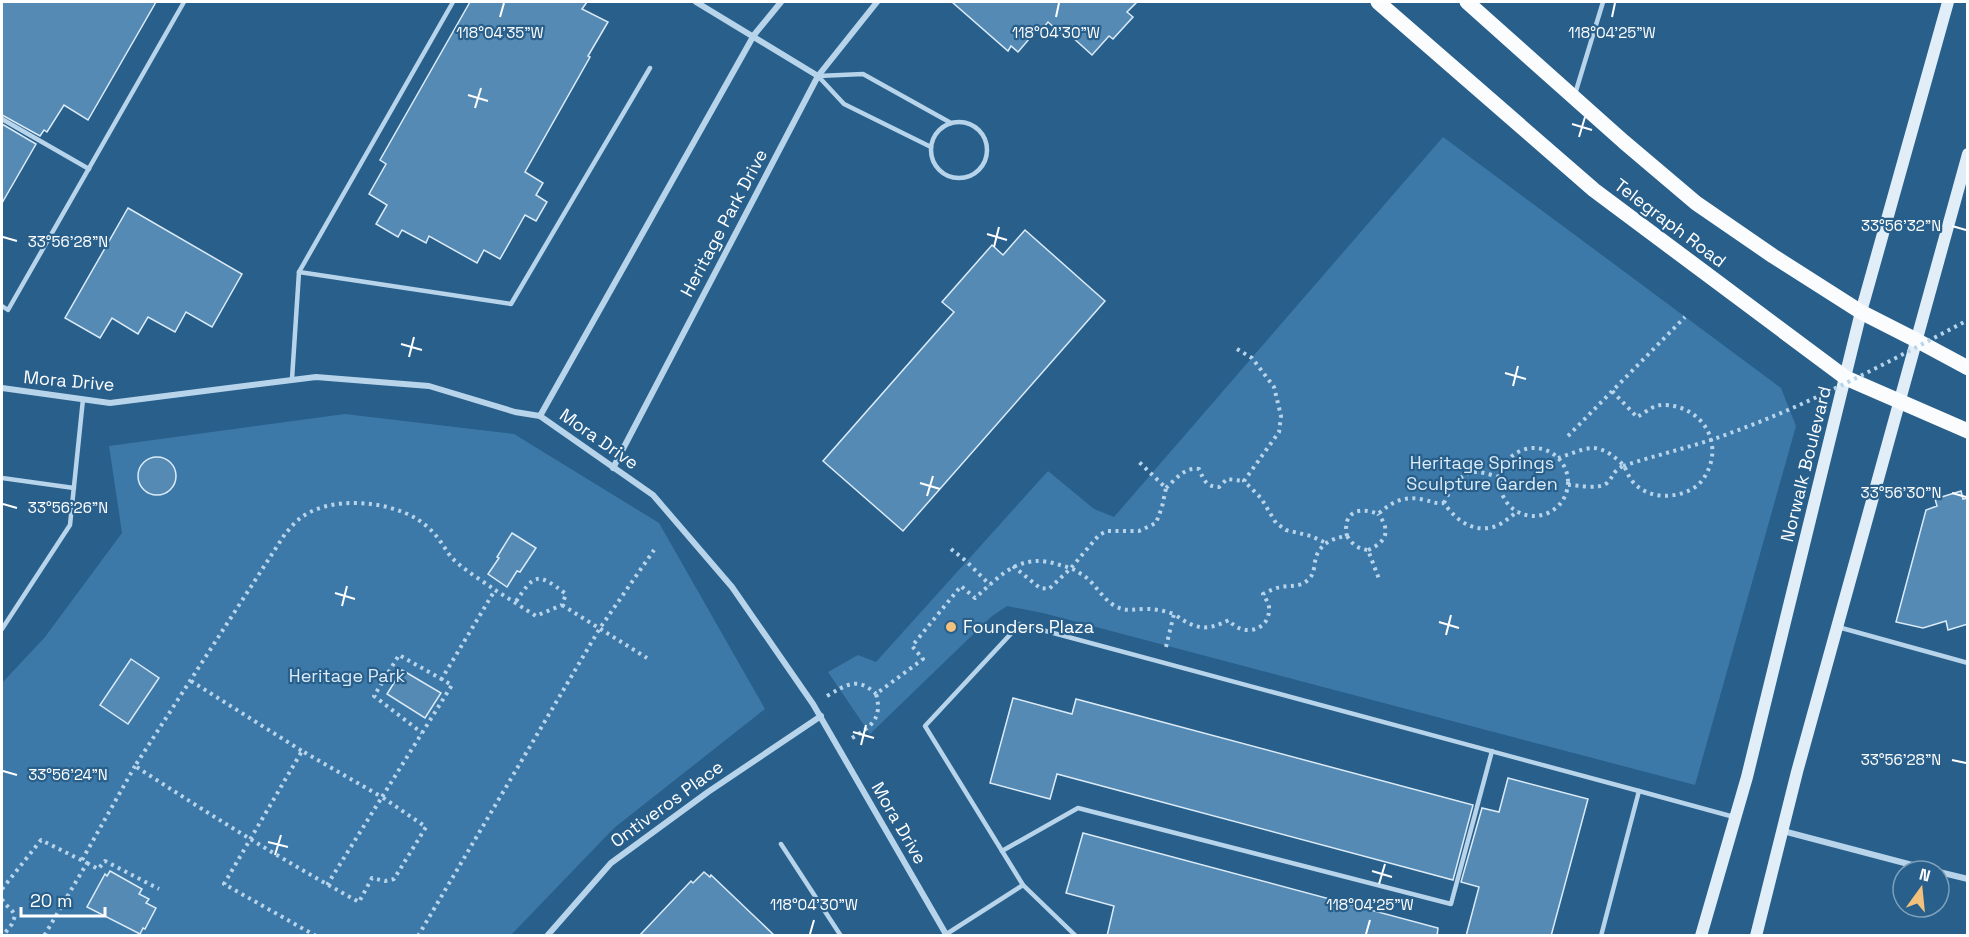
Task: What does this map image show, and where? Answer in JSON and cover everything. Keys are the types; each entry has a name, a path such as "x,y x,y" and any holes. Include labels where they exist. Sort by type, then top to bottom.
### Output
{"main road":[{"name":"Telegraph Road","path":"1378,2 1594,190 1845,378 1968,431"},
{"name":"Telegraph Road","path":"1467,2 1696,203 1861,312 1968,368"},
{"name":"Norwalk Boulevard","path":"1701,936 1736,818 1861,312 1948,2"},
{"path":"1756,936 1797,772 1968,154"}],"street":[{"path":"696,2 754,35 818,76"},
{"path":"540,416 754,35 782,2"},
{"name":"Heritage Park Drive","path":"614,468 818,76 877,2"},
{"name":"Mora Drive","path":"2,388 110,403 316,376 429,386 515,412 540,416 653,495 732,587 821,716 946,935"},
{"name":"Ontiveros Place","path":"548,936 611,863 708,792 821,716"},
{"path":"1783,831 1891,860"},
{"path":"1951,875 1968,879"}],"lane":[{"path":"2,306 8,309 184,2"},
{"path":"292,379 299,272 453,2"},
{"path":"1574,96 1603,2"},
{"path":"299,272 511,304 650,68"},
{"path":"818,76 863,74 951,123"},
{"path":"818,76 844,104 931,147"},
{"path":"2,119 89,169"},
{"path":"962,122 973,126 981,133 986,143 987,154 983,165 976,173 955,178 945,175 936,167 931,147 934,136 942,128 951,123 962,122"},
{"path":"2,629 70,525 83,399"},
{"path":"2,478 74,488"},
{"path":"1076,936 1023,885 925,726 1020,624 1736,818"},
{"path":"1838,627 1968,663"},
{"path":"1002,850 1078,808 1451,904 1492,751"},
{"path":"1601,936 1639,790"},
{"path":"781,844 841,936"},
{"path":"946,935 1023,885"}],"path":[{"path":"1568,436 1685,317"},
{"path":"1568,485 1600,486 1606,483 1613,472 1623,466 1731,433 1882,365 1968,320"},
{"path":"1237,349 1252,358 1275,387 1281,416 1279,432 1244,481"},
{"path":"1558,458 1594,448 1608,452 1623,466 1633,482 1641,489 1655,495 1673,496 1694,488 1706,476 1713,459 1711,437 1704,423 1686,408 1667,404 1656,406 1636,417 1612,391"},
{"path":"1535,448 1546,450 1558,458 1567,474 1568,485 1565,496 1559,504 1540,515 1529,515 1509,505 1503,495 1500,477 1505,463 1513,454 1523,449 1535,448"},
{"path":"1139,462 1166,488"},
{"path":"1013,566 1033,584 1049,589 1071,568 1092,541 1107,531 1139,531 1156,523 1166,488 1192,468 1199,469 1204,480 1212,487 1219,487 1227,478 1244,481 1261,498 1276,524 1326,543"},
{"path":"1444,503 1451,489 1466,474 1477,471 1500,477"},
{"path":"1378,514 1390,504 1403,498 1424,500 1435,504 1444,503"},
{"path":"82,860 135,766 285,534 299,519 314,511 334,505 355,503 400,510 417,519 433,532 450,555 495,590 515,603 536,616 562,605 566,594 552,583 542,579 529,582 515,603"},
{"path":"1444,503 1453,516 1479,529 1495,527 1518,511"},
{"path":"1368,510 1378,514 1387,530 1384,539 1376,547 1368,550 1361,549 1347,536 1345,528 1352,513 1368,510"},
{"path":"876,694 923,659 912,646 961,586 975,598 1013,566 1024,562 1036,560 1071,568 1082,574 1117,607 1131,611 1160,610 1174,614 1196,627 1206,628 1229,620 1233,626 1248,632 1267,620 1269,606 1263,594 1284,586 1292,587 1302,584 1310,579 1315,568 1316,557 1326,543 1347,536"},
{"path":"951,549 990,585"},
{"path":"418,936 600,628 654,550"},
{"path":"1368,550 1379,579"},
{"path":"441,680 495,590"},
{"path":"562,605 646,658"},
{"path":"1166,647 1174,614"},
{"path":"327,885 422,734 452,685 399,655 374,696 422,734"},
{"path":"135,766 250,840 358,902 372,878 385,882 394,879 426,827 382,797 302,751 191,681"},
{"path":"813,704 852,683 860,683 869,687 876,694 878,711 875,720 867,729 838,747"},
{"path":"302,751 224,884 316,936"},
{"path":"2,889 41,840 98,869 105,861 159,889"},
{"path":"44,936 87,863"},
{"path":"2,899 5,905 12,909 15,916 6,935"}],"green space":[{"name":"Heritage Springs Sculpture Garden","path":"1443,137 1781,388 1796,426 1695,785 1043,613 1007,606 992,616 870,734 828,672 858,655 876,662 1048,471 1094,509 1114,517"},
{"name":"Heritage Park","path":"345,414 514,434 659,523 765,709 614,828 511,935 2,936 2,683 45,637 122,533 109,446"}],"building":[{"path":"2,2 156,2 88,120 64,105 47,132 44,130 40,136 2,115"},
{"path":"470,2 587,2 582,9 608,22 525,172 543,183 536,195 547,202 536,221 525,215 500,259 484,250 477,263 429,236 426,243 402,230 398,237 376,224 387,205 369,194 386,164 380,160"},
{"path":"952,2 1137,2 1127,12 1133,17 1113,39 1109,36 1092,55 1071,36 1067,39 1048,22 1039,33 1036,31 1018,52 1011,46 1008,51"},
{"path":"2,124 36,144 2,203"},
{"path":"128,208 242,274 212,327 186,312 175,332 148,317 138,334 112,318 100,338 65,318"},
{"path":"1025,230 1105,301 903,531 823,461 954,312 942,302 992,245 1003,255"},
{"path":"157,457 171,462 176,476 171,490 157,495 143,490 138,476 143,462"},
{"path":"1961,491 1963,499 1968,498 1968,624 1948,630 1946,621 1923,628 1896,622 1926,510 1937,506 1935,499"},
{"path":"512,533 536,548 507,587 488,574"},
{"path":"131,659 159,678 128,724 100,705"},
{"path":"402,670 441,693 425,718 387,694"},
{"path":"1013,698 1072,714 1076,699 1473,805 1453,880 1057,774 1050,799 990,783"},
{"path":"1508,778 1588,799 1551,936 1466,936 1479,887 1461,882 1482,808 1499,812"},
{"path":"1083,833 1438,928 1437,936 1107,936 1114,906 1066,893"},
{"path":"110,871 142,889 139,894 149,899 146,903 156,908 140,934 87,907 105,874 107,876"},
{"path":"704,872 710,877 711,875 775,936 639,936 691,881 693,883"}],"place":[{"name":"Founders Plaza","path":"951,627"}]}
